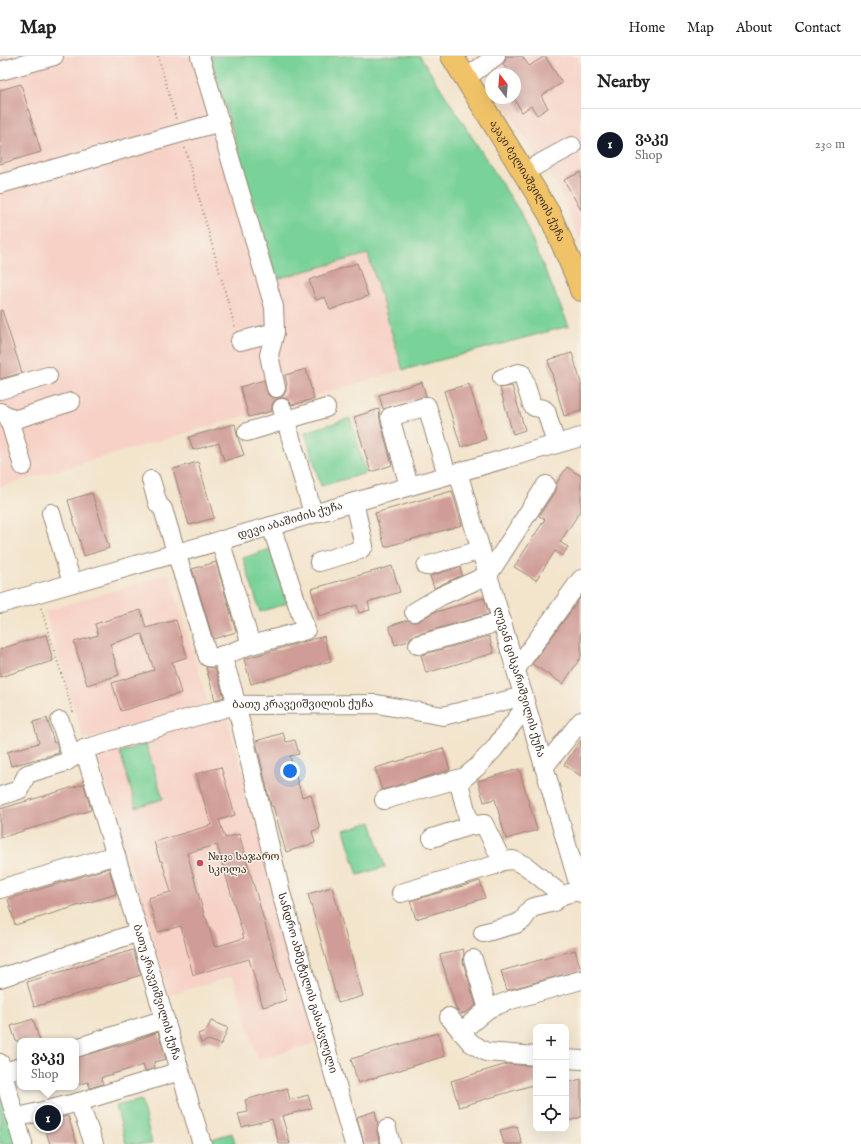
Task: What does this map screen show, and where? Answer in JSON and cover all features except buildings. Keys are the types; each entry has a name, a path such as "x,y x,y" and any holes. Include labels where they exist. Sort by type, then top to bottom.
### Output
{"main road":[{"name":"აკაკი ბელიაშვილის ქუჩა","path":"452,56 550,215 581,290"}],"street":[{"path":"200,56 274,307 275,332 269,355 276,388"},
{"path":"466,78 496,56"},
{"path":"0,72 46,57"},
{"path":"0,184 180,132 220,122"},
{"path":"524,172 572,146"},
{"path":"240,341 275,332"},
{"path":"502,378 518,373 522,374 532,405 546,411 556,444"},
{"path":"0,390 48,376"},
{"path":"23,466 5,417 71,402"},
{"name":"ლევან ცისკარიშვილის ქუჩა","path":"409,486 390,417 427,406 481,550 579,881"},
{"path":"247,432 284,414 326,408"},
{"path":"284,414 313,513"},
{"name":"დევი აბაშიძის ქუჩა","path":"0,604 581,437"},
{"path":"151,480 158,504 163,509 208,657 210,658 306,630 271,526"},
{"path":"414,612 441,596 488,575 546,485"},
{"path":"319,562 360,550 364,546 354,502"},
{"path":"51,513 72,583"},
{"path":"220,540 251,645"},
{"path":"426,566 481,550"},
{"path":"516,669 581,579"},
{"path":"418,645 502,621"},
{"name":"სანდრო ახმეტელის გასასვლელი","path":"222,655 281,893 354,1144"},
{"path":"384,800 465,777 477,768 494,749 525,701"},
{"name":"ბათუ კრავეიშვილის ქუჩა","path":"0,796 19,790 27,774 66,762 78,753 235,705 377,704 443,716 525,701"},
{"path":"67,717 78,753"},
{"path":"544,767 581,721"},
{"name":"ბათუ კრავეიშვილის ქუჩა","path":"78,753 116,855 202,1144"},
{"path":"458,779 470,826"},
{"path":"432,838 470,826 484,824 502,861"},
{"path":"0,889 116,855"},
{"path":"402,893 495,865 502,861 513,860 526,866 562,895"},
{"path":"483,933 516,924 523,920 531,908 554,902 579,881"},
{"path":"0,978 139,932"},
{"path":"474,959 488,1009"},
{"path":"461,1032 488,1009 511,1000 581,980"},
{"path":"448,1017 471,1043 486,1052 533,1056"},
{"path":"79,1047 165,1019"},
{"path":"569,1059 581,1060"},
{"path":"17,1067 1,1068 23,1144"},
{"path":"15,1118 79,1102 180,1071"},
{"path":"79,1102 94,1144"}],"path":[{"path":"158,56 240,341"},
{"path":"41,608 67,717"}],"shaded area":[{"path":"0,56 210,56 276,279 368,254 403,370 0,487"},
{"path":"471,56 576,56 581,63 581,245 559,189 503,104 521,104 521,68 485,68 485,77"},
{"path":"169,574 208,703 84,740 45,611"},
{"name":"№130 საჯარო სკოლა","path":"225,712 322,1041 258,1060 233,976 169,995 96,750"}],"green space":[{"path":"210,56 420,56 520,212 569,326 403,370 368,254 276,279"},
{"path":"350,418 366,473 321,486 305,432"},
{"path":"270,549 287,603 260,612 243,558"},
{"path":"146,744 163,799 136,807 120,752"},
{"path":"371,822 385,867 358,875 344,830"},
{"path":"0,1079 20,1144 0,1144"},
{"path":"141,1100 152,1144 126,1144 116,1106"},
{"path":"232,1133 235,1144 213,1144 212,1139"}],"place":[{"name":"№130 საჯარო სკოლა","path":"200,863"},
{"name":"ვაკე","path":"48,1118"}]}
